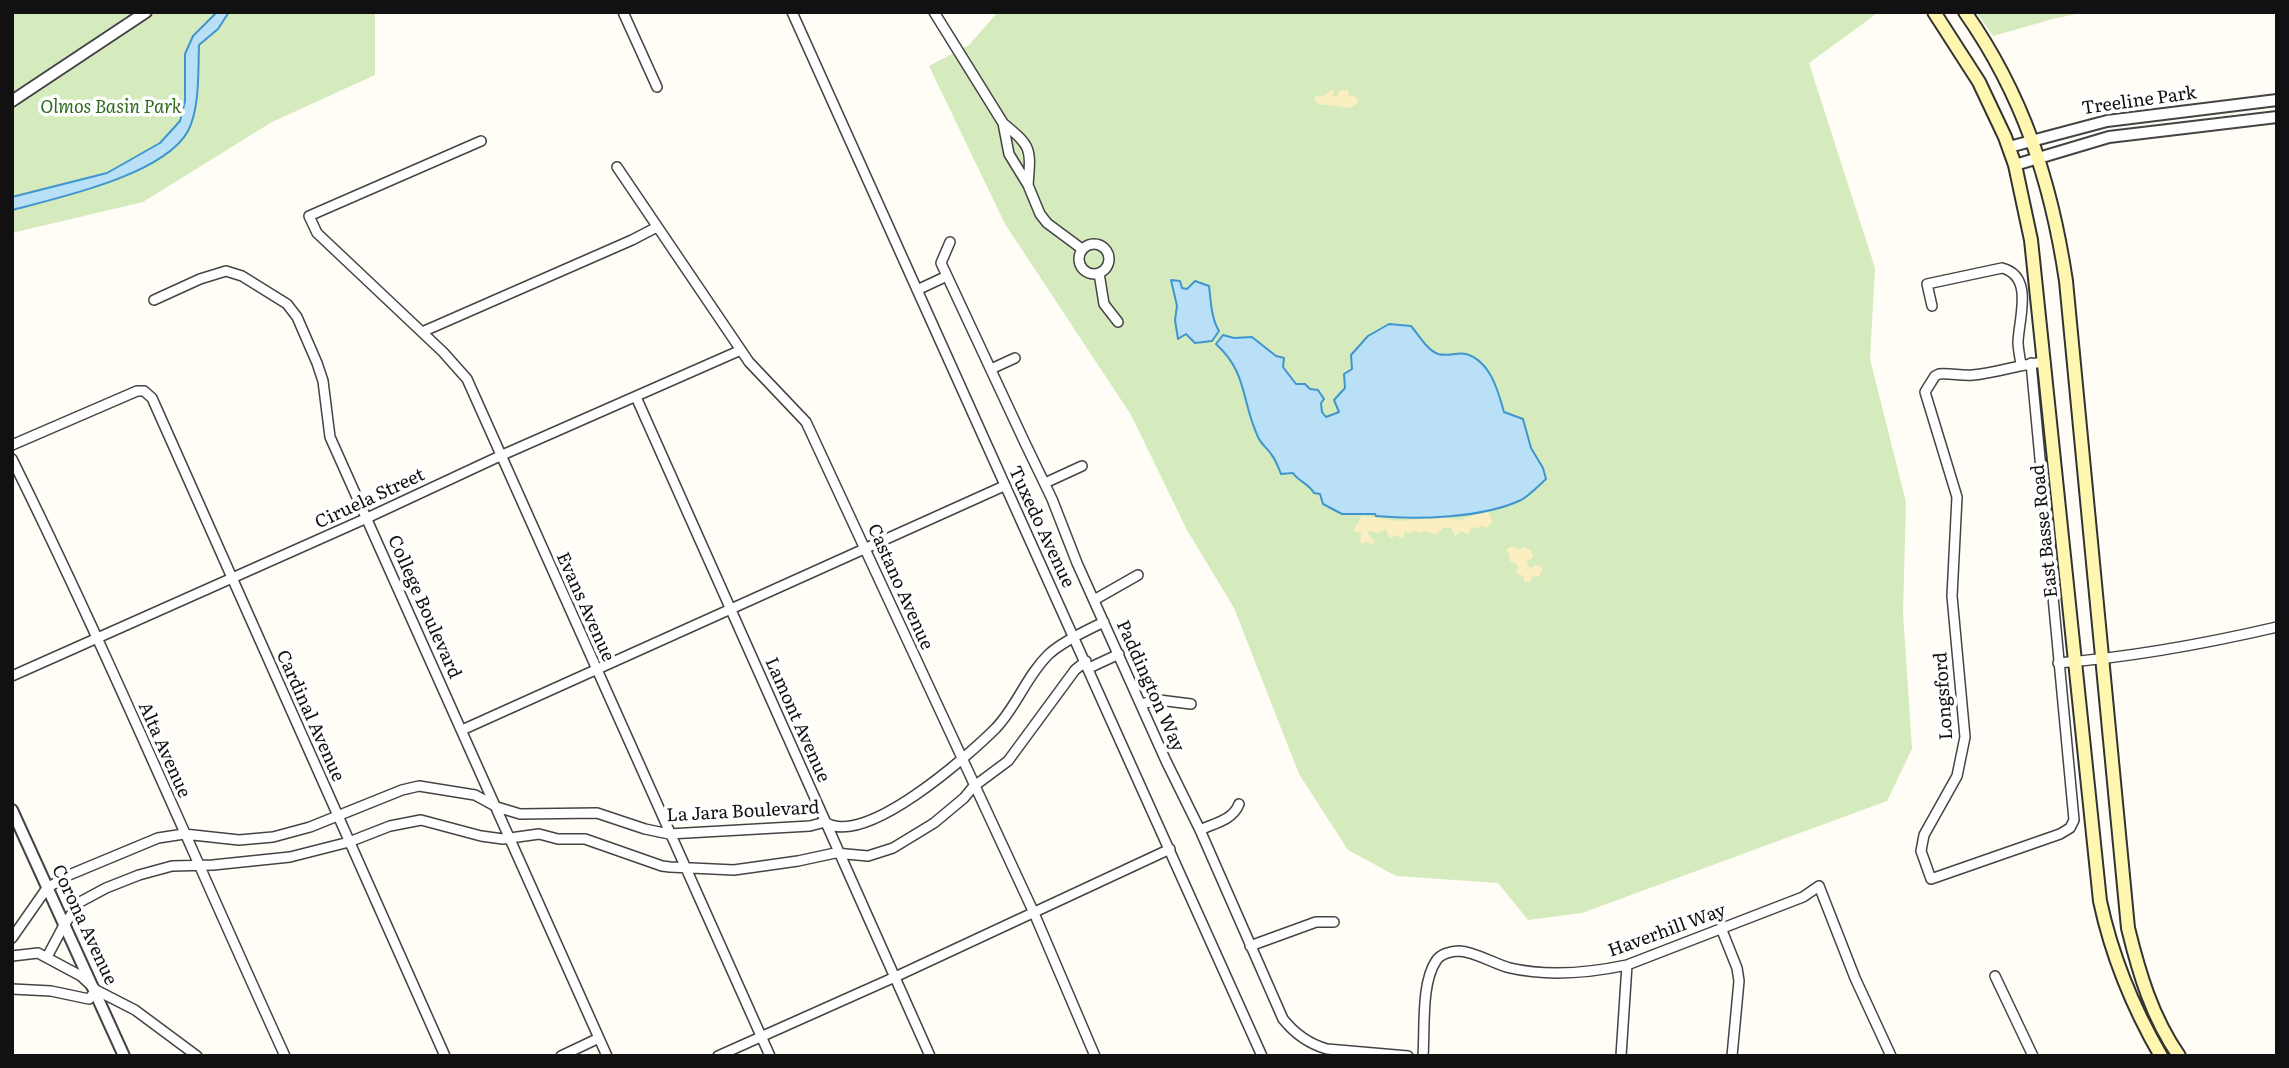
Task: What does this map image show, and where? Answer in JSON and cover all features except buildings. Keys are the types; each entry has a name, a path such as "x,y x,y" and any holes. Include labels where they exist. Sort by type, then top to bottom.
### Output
{"main road":[{"name":"East Basse Road","path":"1934,12 1979,82 2015,165 2031,240 2100,901 2123,982 2140,1020 2161,1056"},
{"path":"1965,12 2010,87 2039,158 2057,223 2066,281 2128,928 2148,998 2176,1052"}],"street":[{"path":"12,101 146,12"},
{"path":"623,12 657,87"},
{"name":"Tuxedo Avenue","path":"792,12 1262,1056"},
{"path":"934,12 1003,123 1023,139 1028,148 1028,184"},
{"path":"2271,117 2272,101"},
{"name":"Treeline Park","path":"2009,147 2106,121 2272,101"},
{"name":"Treeline Park","path":"2015,165 2101,139 2271,117"},
{"path":"1003,123 1009,154 1028,184 1034,202 1047,223 1082,249"},
{"name":"Evans Avenue","path":"481,141 309,216 317,233 443,352 467,379 770,1056"},
{"name":"Castano Avenue","path":"617,167 741,350 806,422 973,787 1034,913 1095,1056"},
{"path":"422,332 657,227"},
{"name":"Paddington Way","path":"950,242 941,263 1045,482 1094,600 1283,1019 1291,1029 1310,1043 1327,1049 1408,1056"},
{"path":"1095,243 1108,251 1108,266 1099,273 1090,274 1082,268 1079,258 1082,249 1095,243"},
{"path":"1932,306 1927,284 2001,268 2011,271 2018,277 2021,286 2022,318 2018,342 2021,365"},
{"name":"College Boulevard","path":"153,300 200,279 226,271 242,276 287,304 297,317 323,381 330,437 607,1056"},
{"path":"1099,273 1104,304 1118,322"},
{"path":"917,290 947,276"},
{"name":"Ciruela Street","path":"12,676 741,350"},
{"path":"991,369 1015,358"},
{"name":"Longsford","path":"2031,363 2073,824 2060,834 1931,879 1921,851 1924,835 1957,776 1965,737 1952,596 1957,497 1925,392 1939,374 1969,375 2031,363 2045,362"},
{"name":"Cardinal Avenue","path":"12,445 137,391 144,390 152,398 445,1056"},
{"name":"Lamont Avenue","path":"636,397 930,1056"},
{"name":"Alta Avenue","path":"12,459 99,639 285,1056"},
{"path":"1045,482 1082,466"},
{"path":"462,730 1004,486"},
{"path":"1094,600 1138,575"},
{"name":"La Jara Boulevard","path":"12,938 47,888 69,875 144,843 184,834 239,840 273,837 310,827 402,790 419,786 475,795 497,807 520,814 597,813 645,829 670,834 810,826 825,822 835,826 860,824 884,815 914,798 996,728 1013,708 1050,653 1076,639 1079,633 1104,622"},
{"path":"2059,663 2197,646 2277,627"},
{"path":"47,957 80,902 106,888 172,866 290,857 349,842 390,826 421,820 481,836 511,839 539,834 558,839 585,839 662,866 734,870 828,854 868,856 893,848 934,823 973,787 1008,761 1075,670 1119,654"},
{"path":"1141,704 1159,700 1191,705"},
{"path":"1200,830 1230,817 1236,813 1239,804"},
{"name":"Corona Avenue","path":"12,810 124,1056"},
{"path":"718,1056 1170,849"},
{"name":"Haverhill Way","path":"1423,1056 1428,976 1437,958 1444,954 1458,951 1510,968 1551,973 1604,970 1627,965 1803,897 1819,886 1855,978 1891,1056"},
{"path":"1250,946 1316,922 1334,922"},
{"path":"1721,928 1737,968 1732,1056"},
{"path":"12,956 38,953 47,957 81,976 96,990 135,1010 197,1056"},
{"path":"1622,1056 1627,965"},
{"path":"1995,976 2033,1056"},
{"path":"12,989 51,991 89,999 96,990"},
{"path":"561,1056 599,1038"},
{"path":"2161,1056 2176,1052"}],"green space":[{"name":"Olmos Basin Park","path":"12,12 375,12 375,75 272,122 143,202 12,233"},
{"path":"998,12 1879,12 1809,63 1875,268 1870,359 1906,502 1903,612 1912,749 1887,801 1582,913 1528,920 1498,883 1396,876 1348,850 1299,774 1234,608 1187,530 1131,415 1005,224 929,66 969,45"},
{"path":"1976,12 2086,12 1993,36"}],"sand":[{"path":"1333,89 1333,96 1337,96 1340,90 1348,90 1349,97 1354,95 1359,102 1349,108 1315,102 1315,96 1323,96"},
{"path":"1488,512 1492,523 1486,528 1481,525 1478,529 1472,527 1468,535 1462,531 1455,536 1451,528 1443,528 1436,535 1425,531 1413,531 1410,534 1404,531 1404,539 1396,535 1390,539 1386,529 1377,533 1369,530 1368,534 1375,542 1371,545 1366,541 1363,544 1360,542 1361,533 1353,531 1362,516 1400,521 1438,517 1462,520"},
{"path":"1510,547 1531,550 1533,557 1526,562 1530,568 1536,565 1541,567 1543,570 1538,577 1533,576 1530,582 1525,582 1523,576 1516,573 1518,565 1510,561 1506,550"}],"water":[{"path":"217,12 229,12 218,29 199,45 195,112 188,131 175,147 134,172 82,191 12,210 12,197 107,173 160,143 180,121 185,101 185,54 193,36"},
{"path":"1171,280 1180,281 1182,288 1187,289 1195,281 1209,286 1213,315 1219,331 1212,341 1195,343 1186,334 1178,339 1175,320 1177,306"},
{"path":"1389,324 1411,326 1427,346 1438,354 1466,354 1481,363 1492,377 1504,412 1523,419 1531,448 1546,479 1524,498 1506,506 1469,514 1411,518 1342,514 1323,504 1320,494 1314,493 1293,473 1281,474 1258,437 1234,366 1216,344 1223,335 1234,338 1252,337 1276,356 1284,358 1283,367 1296,384 1305,384 1310,389 1318,390 1324,399 1321,403 1322,412 1326,417 1339,412 1334,400 1345,388 1344,374 1352,369 1351,355 1368,336"}]}
